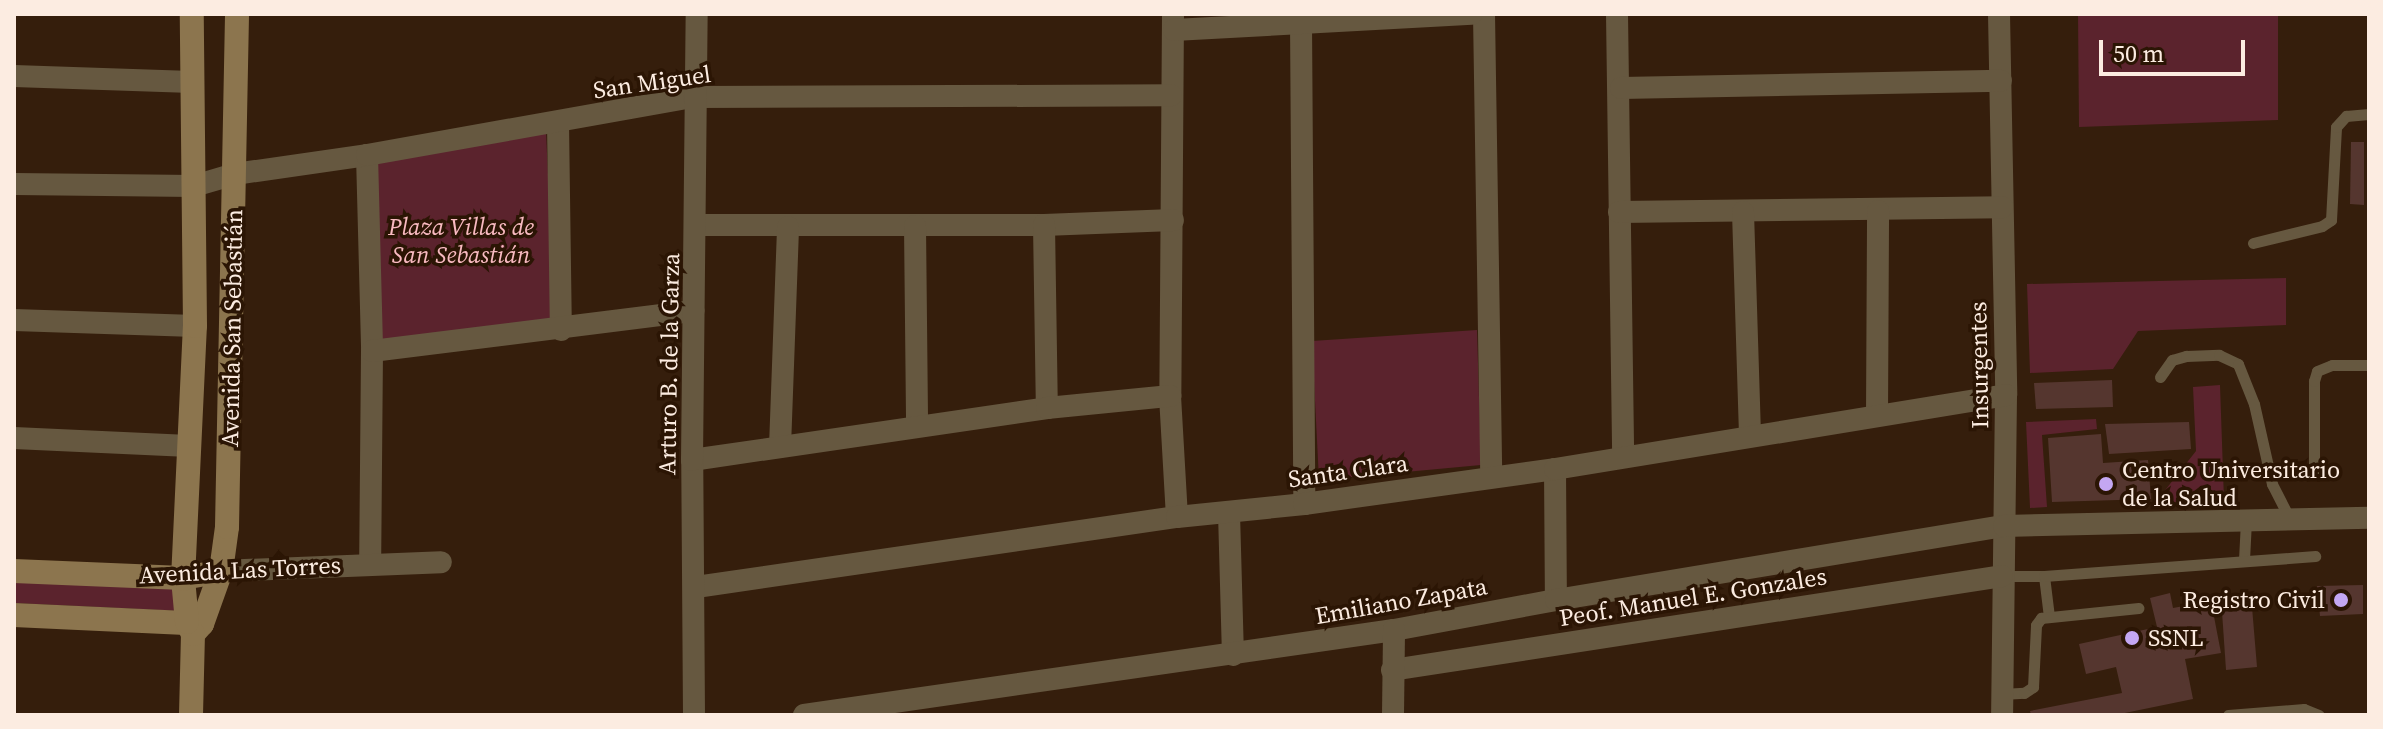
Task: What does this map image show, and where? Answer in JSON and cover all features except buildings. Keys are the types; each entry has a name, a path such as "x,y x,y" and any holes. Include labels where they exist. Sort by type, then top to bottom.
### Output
{"main road":[{"name":"Avenida San Sebastián","path":"191,715 194,627 183,578 195,326 192,14"},
{"name":"Avenida San Sebastián","path":"194,627 221,571 227,527 237,14"},
{"name":"Avenida Las Torres","path":"14,571 183,578 221,571"},
{"name":"Avenida Las Torres","path":"14,615 194,627"}],"street":[{"name":"Arturo B. de la Garza","path":"694,715 696,587 692,460 697,14"},
{"path":"1177,517 1170,396 1174,22 1301,22 1472,14"},
{"path":"1484,14 1491,477"},
{"path":"1617,14 1621,88 1619,212 1623,456"},
{"name":"Insurgentes","path":"1999,14 2006,395 2002,704"},
{"path":"1301,22 1304,504"},
{"path":"14,76 192,82"},
{"path":"1621,88 2001,81"},
{"name":"San Miguel","path":"14,184 194,186 235,174 558,123 694,97 1171,95"},
{"path":"558,123 561,330"},
{"path":"367,155 372,351 370,564"},
{"path":"1619,212 2002,207"},
{"path":"1877,415 1878,211"},
{"path":"1743,212 1750,435"},
{"path":"697,225 1044,225 1173,220"},
{"path":"1044,225 1047,408"},
{"path":"915,226 917,426"},
{"path":"780,447 788,227"},
{"path":"372,351 561,330 694,311"},
{"path":"14,320 195,326"},
{"name":"Santa Clara","path":"696,587 1177,517 1304,504 1555,469 2006,395"},
{"path":"692,460 1047,408 1170,396"},
{"path":"14,438 189,446"},
{"path":"1555,469 1556,600"},
{"path":"1229,513 1233,655"},
{"name":"Emiliano Zapata","path":"804,715 1394,630 2004,526 2369,518"},
{"name":"Avenida Las Torres","path":"221,571 441,562"},
{"name":"Peof. Manuel E. Gonzales","path":"1392,670 2002,576"},
{"path":"1393,715 1394,630"}],"lane":[{"path":"2253,243 2322,226 2331,220 2336,127 2346,116 2369,114"},
{"path":"2160,377 2172,360 2186,356 2219,355 2238,364 2254,404 2275,494 2289,518"},
{"path":"2314,472 2314,381 2317,371 2332,365 2369,365"},
{"path":"2244,560 2246,520"},
{"path":"2002,576 2044,576 2315,556"},
{"path":"2044,576 2049,615"},
{"path":"2002,704 2033,687 2036,625 2041,618 2138,608"},
{"path":"2228,715 2292,709 2309,709 2319,715"}],"green space":[{"path":"2078,14 2278,14 2278,120 2079,127"},
{"name":"Plaza Villas de San Sebastián","path":"546,132 555,321 376,342 372,158"},
{"path":"2286,278 2286,325 2138,331 2113,369 2030,373 2027,284"},
{"path":"1477,330 1481,465 1319,480 1312,341"},
{"path":"2220,385 2224,500 2155,503 2196,451 2193,387"},
{"path":"2096,419 2097,429 2042,435 2047,507 2030,508 2026,422"},
{"path":"14,582 183,588 181,611 14,603"}],"place":[{"name":"Centro Universitario de la Salud","path":"2106,484"},
{"name":"Registro Civil","path":"2341,600"},
{"name":"SSNL","path":"2132,638"}]}
